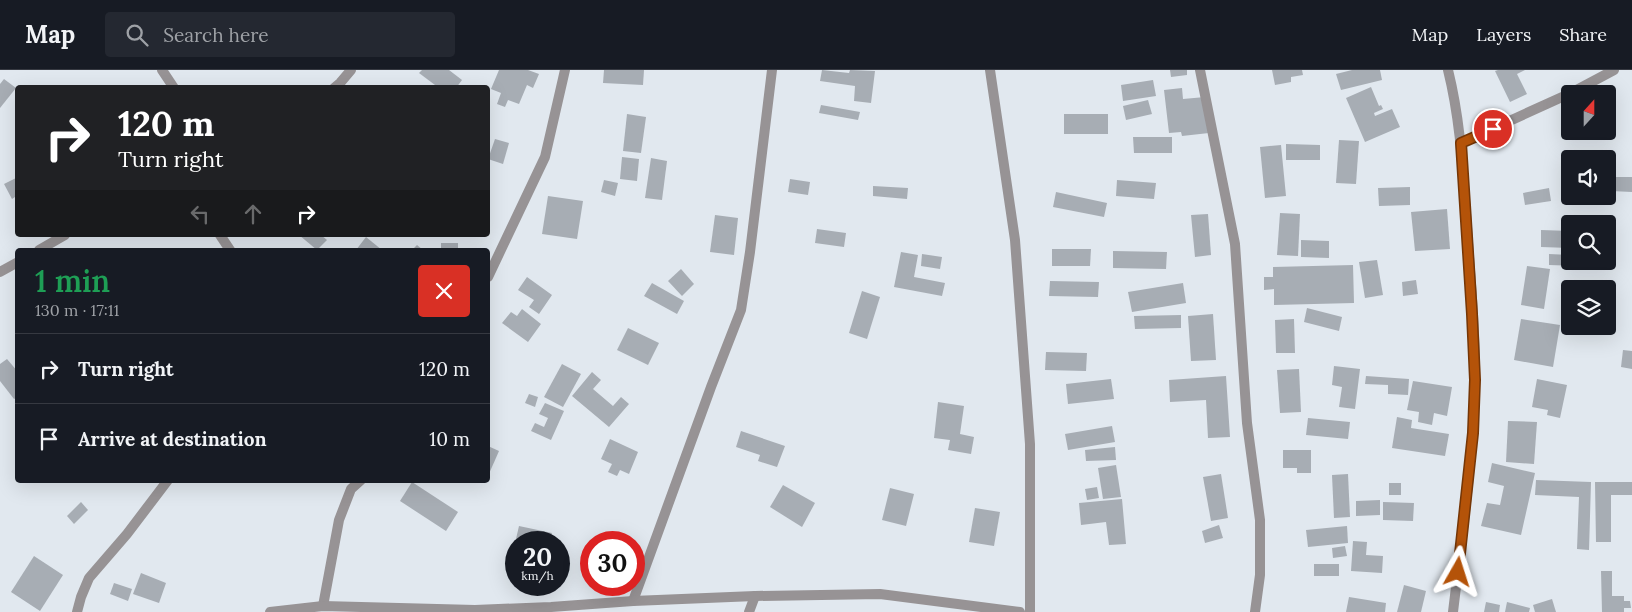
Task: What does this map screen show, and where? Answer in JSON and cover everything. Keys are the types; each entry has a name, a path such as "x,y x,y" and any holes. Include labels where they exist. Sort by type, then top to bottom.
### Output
{"street":[{"path":"162,70 172,85"},
{"path":"338,85 351,70"},
{"path":"490,273 545,156 565,70"},
{"path":"633,600 711,387 742,310 772,70"},
{"path":"990,70 1015,240 1030,444 1030,612"},
{"path":"1200,70 1235,244 1247,423 1260,520 1260,575 1255,612"},
{"path":"1448,70 1454,93 1461,143 1475,380 1473,433 1453,612"},
{"path":"1461,143 1571,93 1614,70"},
{"path":"43,248 62,237"},
{"path":"221,237 229,248"},
{"path":"0,272 15,264"},
{"path":"77,612 89,578 128,534 166,483"},
{"path":"323,606 339,520 350,489 357,483"},
{"path":"270,612 323,606 475,610 551,607 633,600 880,594 1020,612"},
{"path":"749,612 755,596"}],"building":[{"path":"422,70 449,70 462,80 458,85 435,85 419,73"},
{"path":"499,70 528,70 539,74 533,88 527,85 519,104 508,100 505,107 497,104 501,93 491,89"},
{"path":"604,70 644,70 643,85 603,83"},
{"path":"822,70 849,73 850,70 875,71 871,103 854,101 855,86 820,81"},
{"path":"1170,70 1187,70 1187,75 1171,77"},
{"path":"1272,70 1302,70 1303,75 1291,77 1291,82 1275,85"},
{"path":"1352,70 1380,70 1382,80 1341,90 1336,74"},
{"path":"1525,70 1517,74 1527,94 1510,102 1495,71"},
{"path":"4,79 15,89 0,108 0,84"},
{"path":"1153,80 1156,96 1123,101 1121,85"},
{"path":"1371,87 1379,106 1381,105 1383,109 1374,113 1375,116 1392,109 1400,127 1365,142 1346,98"},
{"path":"1182,88 1183,99 1205,97 1209,133 1182,136 1181,132 1169,133 1164,90"},
{"path":"1148,100 1152,114 1126,120 1123,106"},
{"path":"821,105 860,112 858,120 819,113"},
{"path":"627,114 646,117 641,153 623,151"},
{"path":"1064,114 1108,114 1108,134 1064,134"},
{"path":"1133,137 1172,137 1172,153 1134,153"},
{"path":"495,139 509,143 503,164 490,160 490,153"},
{"path":"1339,140 1359,141 1356,184 1336,183"},
{"path":"1286,144 1320,145 1320,160 1286,160"},
{"path":"1281,145 1286,196 1265,198 1260,147"},
{"path":"622,157 639,159 637,181 620,179"},
{"path":"651,158 667,161 662,200 645,198"},
{"path":"1616,177 1632,177 1632,192 1616,191"},
{"path":"15,178 15,197 12,199 4,184"},
{"path":"790,179 810,182 808,195 788,192"},
{"path":"604,180 618,183 615,196 601,192"},
{"path":"1117,180 1156,183 1154,199 1116,196"},
{"path":"873,186 908,188 907,199 873,196"},
{"path":"1410,187 1410,205 1379,206 1378,188"},
{"path":"1549,188 1551,201 1525,205 1523,193"},
{"path":"1056,192 1107,203 1104,217 1053,207"},
{"path":"548,196 583,201 577,239 542,234"},
{"path":"1447,209 1450,249 1415,251 1411,212"},
{"path":"1280,213 1300,214 1298,256 1277,255"},
{"path":"1208,214 1211,255 1195,257 1191,215"},
{"path":"715,215 738,218 734,255 710,252"},
{"path":"817,229 846,233 844,247 815,243"},
{"path":"1541,230 1561,231 1561,248 1541,247"},
{"path":"301,237 323,237 327,240 319,248 315,248"},
{"path":"366,237 380,248 358,248"},
{"path":"1301,240 1329,241 1329,258 1301,257"},
{"path":"441,243 458,243 458,248 441,248"},
{"path":"1052,249 1091,249 1090,266 1052,266"},
{"path":"1113,251 1167,252 1166,269 1113,268"},
{"path":"901,252 918,255 914,277 945,283 942,296 894,287"},
{"path":"922,254 942,257 940,269 921,266"},
{"path":"1549,254 1561,255 1561,265 1549,265"},
{"path":"1377,260 1383,295 1365,298 1359,262"},
{"path":"1353,265 1354,303 1274,305 1274,289 1264,290 1264,277 1273,277 1273,267"},
{"path":"1527,266 1550,269 1544,309 1521,305"},
{"path":"681,269 694,284 682,296 668,281"},
{"path":"527,277 552,295 539,314 529,307 534,300 518,290"},
{"path":"1416,280 1418,294 1403,296 1402,282"},
{"path":"1050,281 1099,282 1098,297 1049,296"},
{"path":"652,283 684,301 677,314 644,296"},
{"path":"1183,283 1186,303 1132,312 1128,292"},
{"path":"862,291 880,297 867,339 849,333"},
{"path":"1307,308 1342,317 1339,331 1304,322"},
{"path":"522,309 541,324 528,342 502,323 511,312 517,316"},
{"path":"1213,314 1216,360 1191,361 1188,316"},
{"path":"1181,315 1181,328 1135,329 1134,316"},
{"path":"1294,319 1295,353 1276,353 1275,320"},
{"path":"1521,319 1560,325 1553,367 1514,360"},
{"path":"628,328 659,343 648,365 617,350"},
{"path":"1623,350 1632,351 1632,369 1621,367"},
{"path":"1046,352 1087,353 1086,371 1045,370"},
{"path":"7,359 15,368 14,399 0,381 0,364"},
{"path":"562,364 581,374 563,407 544,397"},
{"path":"1334,366 1360,369 1355,409 1339,407 1342,387 1332,385"},
{"path":"1299,369 1301,412 1280,413 1277,370"},
{"path":"592,372 601,380 593,389 613,406 621,397 629,404 609,427 572,396"},
{"path":"1226,376 1230,437 1208,438 1206,400 1170,402 1169,380"},
{"path":"1366,376 1409,379 1408,395 1388,394 1388,385 1365,384"},
{"path":"1111,379 1114,399 1068,404 1066,384"},
{"path":"1537,379 1567,385 1560,418 1547,415 1548,410 1532,407"},
{"path":"1413,381 1452,387 1447,416 1434,413 1432,425 1418,422 1419,412 1407,410"},
{"path":"529,394 538,397 535,407 525,403"},
{"path":"938,402 964,406 960,434 974,437 971,454 948,450 950,440 934,438"},
{"path":"545,403 564,411 551,440 531,431 535,423 544,427 548,418 539,414"},
{"path":"1397,417 1412,420 1411,428 1449,434 1445,456 1392,448"},
{"path":"1308,418 1350,422 1348,439 1306,435"},
{"path":"1508,421 1537,422 1534,464 1506,462"},
{"path":"1112,426 1115,442 1068,450 1065,434"},
{"path":"741,431 785,446 777,467 758,461 760,455 736,447"},
{"path":"610,439 638,452 629,474 620,470 617,476 608,472 612,464 601,459"},
{"path":"490,447 499,451 490,471"},
{"path":"1115,447 1116,460 1086,461 1085,450"},
{"path":"1283,450 1311,450 1311,473 1297,473 1297,468 1283,468"},
{"path":"1492,463 1535,473 1521,535 1481,526 1487,503 1500,505 1504,486 1488,482"},
{"path":"1116,465 1121,497 1103,499 1098,468"},
{"path":"1221,474 1228,518 1211,521 1203,477"},
{"path":"1348,474 1350,517 1334,518 1332,475"},
{"path":"1536,480 1591,482 1589,550 1577,549 1579,497 1535,495"},
{"path":"1595,482 1632,482 1632,495 1611,495 1611,542 1596,542"},
{"path":"411,483 414,483 458,512 446,531 400,501"},
{"path":"1389,483 1401,483 1401,495 1389,495"},
{"path":"783,485 815,503 802,527 770,507"},
{"path":"1097,487 1099,498 1087,500 1085,489"},
{"path":"890,488 914,494 906,526 882,520"},
{"path":"1122,499 1126,544 1109,545 1106,522 1081,525 1079,503"},
{"path":"1380,500 1380,515 1356,516 1356,501"},
{"path":"81,502 88,510 74,524 67,516"},
{"path":"1383,502 1414,503 1413,521 1383,520"},
{"path":"975,508 1000,512 994,546 969,542"},
{"path":"1219,525 1223,538 1205,543 1202,531"},
{"path":"519,526 543,531 518,531"},
{"path":"1347,526 1348,543 1308,547 1306,530"},
{"path":"1353,541 1367,542 1366,555 1383,556 1382,573 1351,571"},
{"path":"1345,546 1347,556 1333,558 1332,548"},
{"path":"34,556 63,575 40,611 11,592"},
{"path":"1314,564 1339,564 1339,576 1314,576"},
{"path":"1601,571 1612,571 1612,596 1624,596 1624,601 1630,601 1631,608 1624,608 1624,612 1602,612"},
{"path":"141,573 166,583 159,603 133,594"},
{"path":"114,583 132,589 128,601 110,594"},
{"path":"1404,585 1426,591 1421,612 1397,612"},
{"path":"1349,597 1386,603 1385,612 1346,612"},
{"path":"1552,599 1556,612 1535,612 1533,605"},
{"path":"1486,602 1500,605 1499,612 1484,612"},
{"path":"1507,602 1530,608 1529,612 1505,612"}],"route":[{"path":"1458,572 1473,433 1475,380 1461,143 1493,129"}]}
